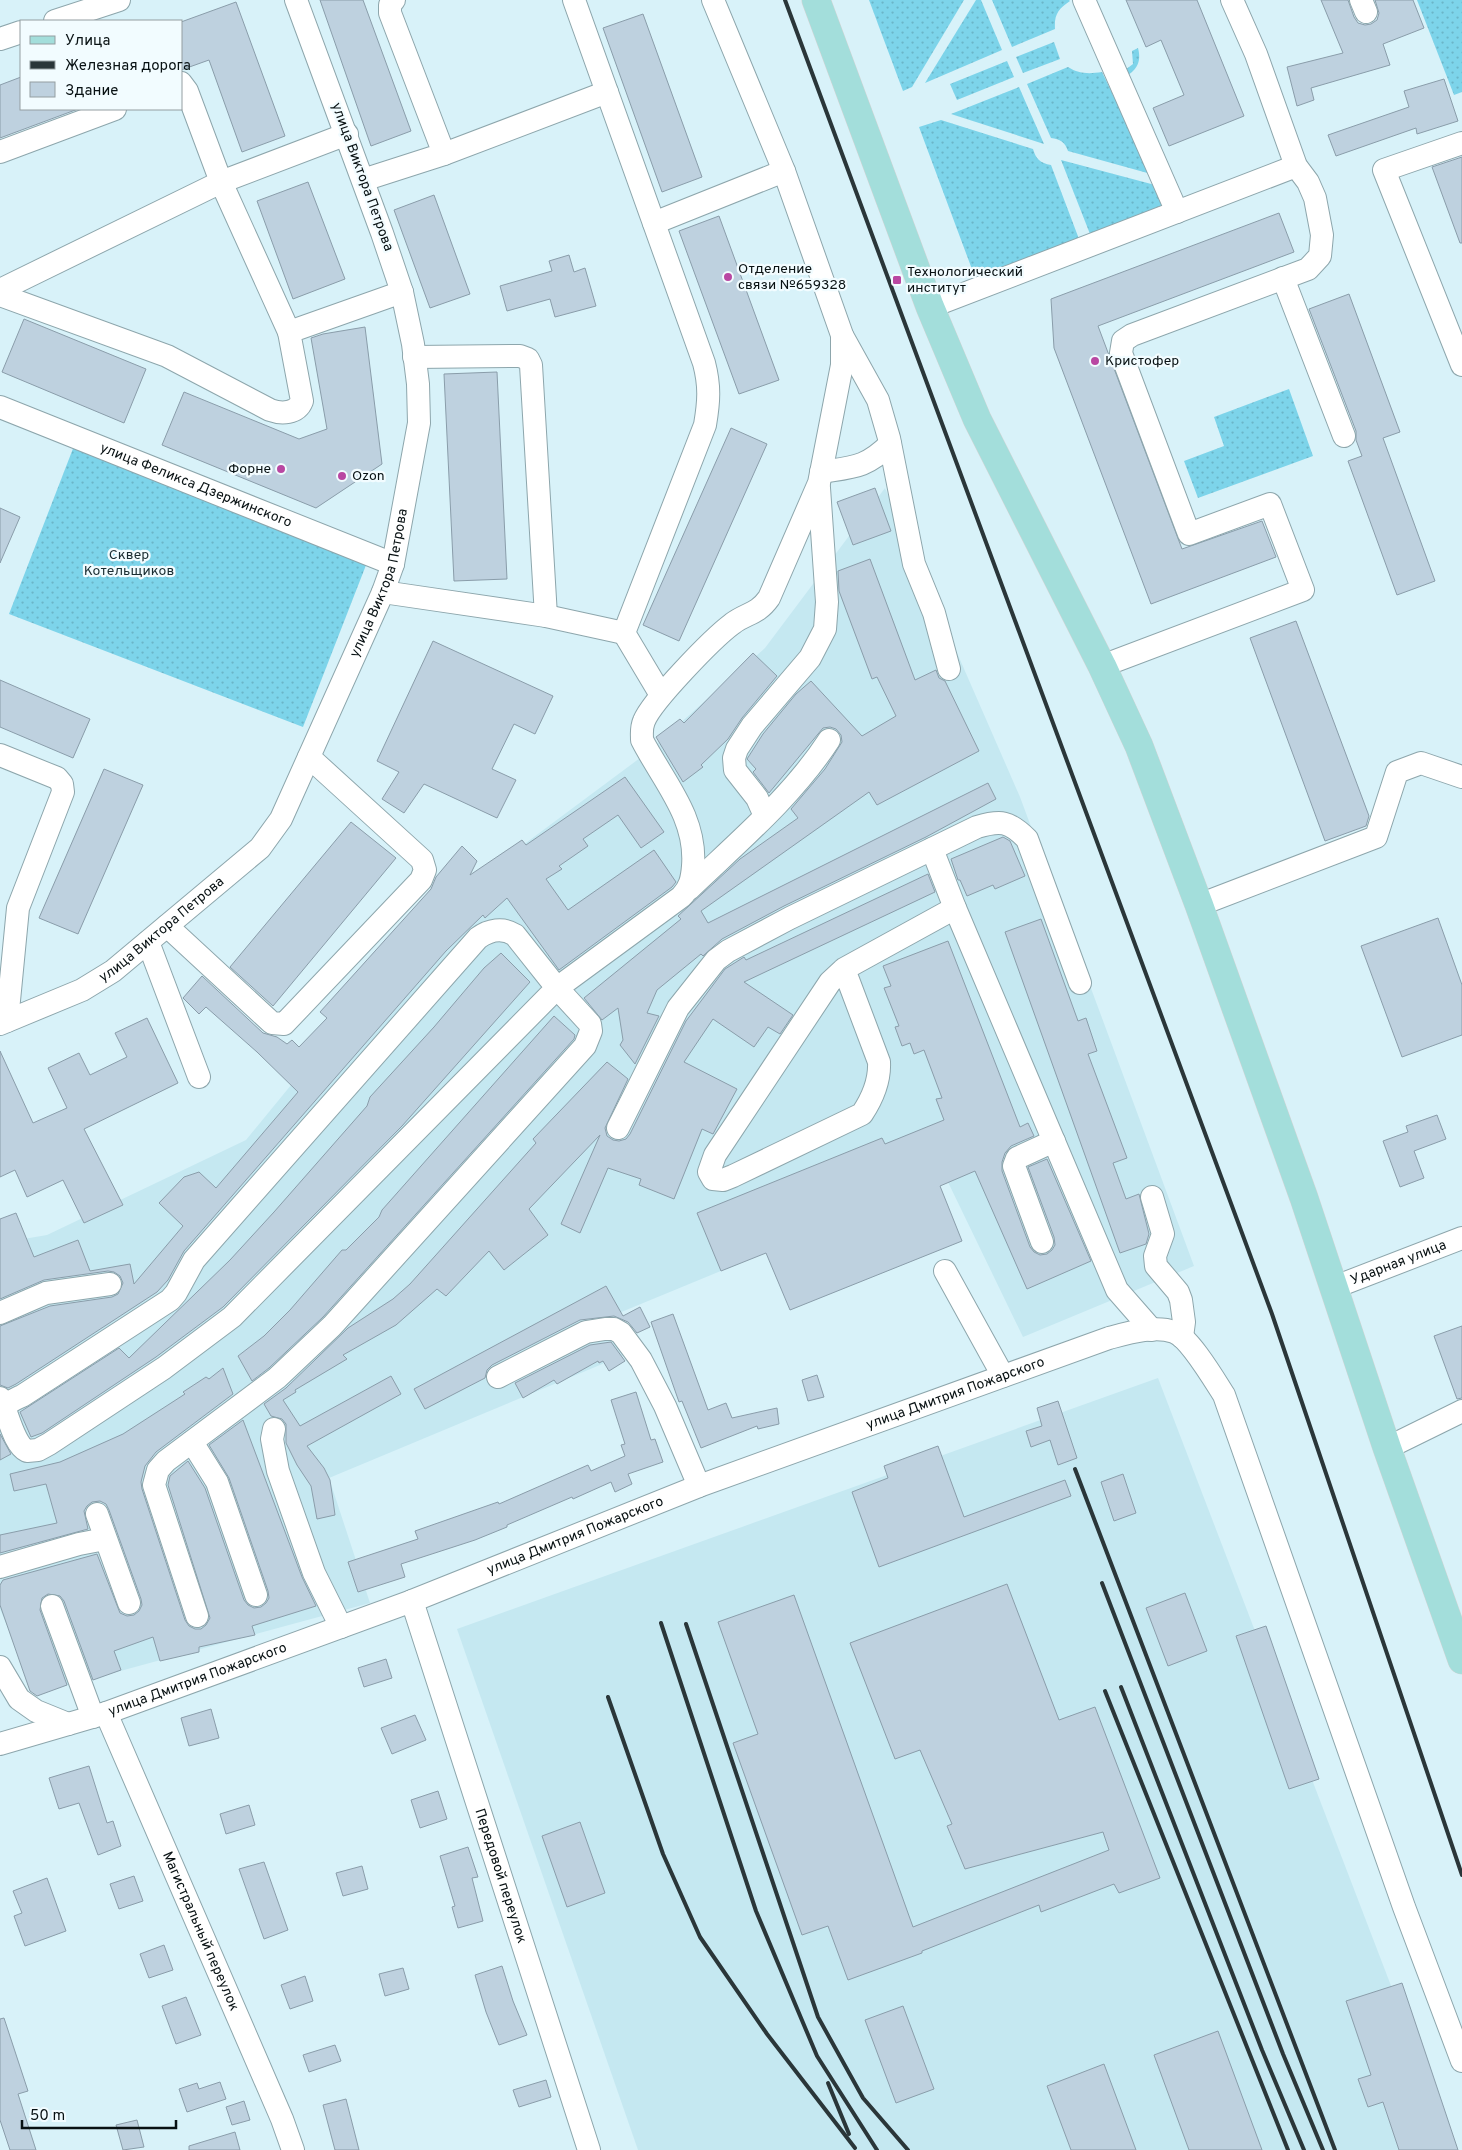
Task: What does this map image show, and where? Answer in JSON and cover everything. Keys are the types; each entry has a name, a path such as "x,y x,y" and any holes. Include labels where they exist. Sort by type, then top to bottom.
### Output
{"main road":[{"path":"816,0 930,307 977,419 1102,666 1139,746 1199,905 1335,1288 1387,1448 1462,1660"}],"street":[{"path":"62,20 84,17 119,0"},
{"name":"улица Виктора Петрова","path":"3,1023 97,982 260,848 281,818 383,592 392,564 418,423 418,384 414,358 402,292 347,134 296,0"},
{"path":"394,0 390,5 390,13 444,154"},
{"path":"574,0 709,380 710,396 705,425 624,633"},
{"path":"713,0 784,171 842,335 878,400 890,444 914,564 934,613 949,669"},
{"path":"1084,0 1177,212"},
{"path":"1102,666 1303,590 1270,504 1189,534 1120,353 1123,341 1132,335 1308,269 1320,256 1322,235 1315,198 1308,182 1296,166 1256,54 1232,0"},
{"path":"0,39 20,32"},
{"path":"0,295 167,356 275,412 295,410 300,406 302,401 289,332 221,182 187,91 182,85"},
{"path":"363,180 444,154 607,92"},
{"path":"0,152 112,110"},
{"path":"0,290 221,182 347,134"},
{"path":"1462,142 1384,170 1462,365"},
{"path":"930,307 1296,166"},
{"path":"654,223 784,171"},
{"path":"1283,278 1344,436"},
{"path":"289,332 402,292"},
{"path":"689,889 693,875 692,834 684,814 642,740 641,730 644,720 661,696 725,630 742,617 756,612 764,605 768,598 820,478 842,365 842,335"},
{"path":"414,358 520,356 528,359 531,365 546,616"},
{"name":"улица Феликса Дзержинского","path":"0,407 392,564"},
{"path":"820,478 866,464 878,456 890,444"},
{"path":"866,464 898,486"},
{"path":"765,816 756,798 735,770 734,758 737,749 752,726 810,658 825,629 827,602 820,478"},
{"path":"383,592 546,616 624,633 661,696"},
{"path":"197,1616 154,1484 158,1470 166,1461 277,1378 332,1326 585,1046 591,1031 590,1024 557,988 516,935 509,931 495,930 478,938 194,1260 176,1293 170,1300 1,1404 20,1445 27,1451 38,1450 164,1368 232,1317 532,1010 557,988 681,897 765,816 801,778 829,740"},
{"path":"0,755 57,778 62,784 63,792 18,908 3,1023"},
{"path":"166,926 272,1022 284,1024 421,880 425,870 422,860 309,757"},
{"path":"1199,905 1376,837 1397,772 1421,763 1462,777"},
{"path":"618,1128 678,1008 716,960 728,951 790,918 977,827 990,823 1008,823 1027,839 1080,983"},
{"path":"932,849 955,908 1117,1290 1152,1330"},
{"path":"844,969 879,1062 880,1072 872,1098 867,1107 862,1114 733,1176 722,1180 713,1179 709,1172 715,1155 830,982 844,969 955,908"},
{"path":"148,942 199,1077"},
{"path":"1042,1242 1014,1166 1017,1158 1054,1141"},
{"path":"1152,1197 1163,1234 1155,1256 1156,1266 1178,1292 1181,1300 1184,1322 1182,1337 1224,1395 1239,1433 1404,1907 1462,2061"},
{"name":"Ударная улица","path":"1335,1288 1462,1238"},
{"path":"945,1272 1003,1376"},
{"path":"0,1313 46,1293 110,1284"},
{"path":"498,1377 586,1332 605,1329 622,1333 641,1360 665,1406 699,1486"},
{"name":"улица Дмитрия Пожарского","path":"0,1744 100,1715 341,1627 412,1601 699,1486 1109,1338 1152,1330 1174,1332 1182,1337"},
{"path":"1387,1448 1462,1411"},
{"path":"274,1429 272,1438 278,1471 314,1573 341,1627"},
{"path":"192,1442 217,1482 256,1595"},
{"path":"97,1514 104,1539 130,1603"},
{"path":"0,1567 79,1544 104,1539"},
{"name":"Передовой переулок","path":"412,1601 589,2150"},
{"name":"Магистральный переулок","path":"52,1606 282,2119 293,2150"},
{"path":"0,1667 19,1700 36,1711 68,1724"}],"shaded area":[{"path":"885,488 1020,797 1194,1266 1023,1337 946,1178 619,1313 636,1350 329,1478 370,1603 36,1694 0,1609 0,1243 47,1235 246,1140 432,913 644,755 765,648"},
{"path":"1158,1378 1454,2150 638,2150 457,1629"}],"green space":[{"path":"869,0 964,0 912,87 903,91"},
{"path":"976,0 981,0 1002,50 925,83"},
{"path":"992,0 1070,1 1058,13 1055,20 1055,29 1012,47"},
{"path":"1417,0 1462,0 1462,92 1454,95"},
{"path":"1054,42 1060,59 1023,73 1016,57"},
{"path":"1138,48 1139,58 1137,66 1123,78 1121,73 1133,64 1132,51"},
{"path":"1007,61 1014,77 957,100 950,84"},
{"path":"1068,67 1084,73 1102,72 1151,174 1068,151 1062,142 1051,138 1027,84"},
{"path":"1019,87 1044,144 951,114"},
{"path":"941,120 1033,149 1039,160 1051,165 1079,239 976,280 919,127"},
{"path":"1061,160 1155,185 1163,205 1090,234"},
{"path":"1289,389 1313,456 1198,498 1184,461 1224,446 1214,417"},
{"name":"Сквер Котельщиков","path":"74,446 368,560 303,727 9,614"}],"building":[{"path":"320,0 363,0 411,131 371,146"},
{"path":"1126,0 1197,0 1244,116 1169,146 1153,108 1184,95 1161,40 1146,47"},
{"path":"1321,0 1348,0 1358,23 1365,25 1377,20 1379,13 1375,0 1413,0 1424,28 1383,44 1390,65 1311,88 1314,100 1297,106 1287,67 1343,53"},
{"path":"236,2 285,136 242,152 209,60 182,70 182,22"},
{"path":"643,14 702,177 662,192 603,28"},
{"path":"20,77 20,110 75,110 0,138 0,85"},
{"path":"1444,79 1458,121 1417,134 1416,128 1336,156 1328,135 1409,107 1404,91"},
{"path":"1462,157 1462,243 1460,243 1432,167"},
{"path":"308,182 345,279 293,299 257,201"},
{"path":"434,195 470,294 430,308 394,210"},
{"path":"1279,213 1294,252 1098,326 1182,549 1262,521 1276,557 1151,604 1054,348 1051,299"},
{"path":"719,216 779,380 739,394 679,231"},
{"path":"569,255 574,272 585,268 596,306 555,317 550,299 507,311 500,286 552,271 549,261"},
{"path":"1349,294 1400,432 1383,438 1435,581 1397,595 1348,461 1362,456 1356,440 1356,431 1309,309"},
{"path":"24,319 146,369 124,423 2,372"},
{"path":"365,327 382,464 316,508 162,445 184,392 299,439 327,429 311,338 323,334"},
{"path":"497,372 507,579 454,581 444,374"},
{"path":"731,428 767,444 679,641 643,625"},
{"path":"875,488 891,531 853,545 837,502"},
{"path":"0,508 20,517 0,563"},
{"path":"870,559 915,680 936,670 939,678 945,681 979,751 877,805 869,792 701,911 708,923 988,783 996,799 926,837 784,906 722,939 703,956 701,954 657,990 647,1013 659,1016 635,1064 620,1045 623,1040 618,1008 602,1020 584,998 681,919 678,916 740,859 798,818 791,809 825,769 842,742 841,735 836,729 830,727 823,728 769,793 753,772 756,769 747,759 763,734 796,694 811,681 862,736 896,716 877,677 872,679 839,591 838,571"},
{"path":"1296,621 1369,816 1366,826 1325,841 1250,638"},
{"path":"433,641 553,696 535,734 514,724 492,769 516,780 497,818 424,784 404,813 382,799 399,772 377,761"},
{"path":"753,653 777,676 742,718 728,739 701,765 703,767 683,782 656,737 680,719 684,723"},
{"path":"0,680 90,719 73,758 0,727"},
{"path":"104,769 143,785 78,934 39,918"},
{"path":"625,777 664,832 641,848 618,815 583,839 588,846 559,866 562,869 546,879 568,910 654,850 676,882 672,887 559,970 507,898 485,918 483,915 446,951 184,1251 168,1280 157,1292 16,1384 8,1388 0,1385 0,1326 50,1306 112,1297 118,1294 123,1283 120,1276 108,1271 44,1280 0,1299 0,1219 16,1213 34,1257 78,1240 90,1271 130,1264 134,1284 183,1226 159,1203 184,1177 199,1172 216,1188 298,1092 257,1052 206,1007 199,1014 183,998 202,976 263,1033 277,1037 287,1044 292,1040 299,1047 327,1018 320,1012 431,889 436,877 462,846 477,861 470,875 522,840 526,845"},
{"path":"351,822 396,858 273,1006 230,967"},
{"path":"1003,837 1010,841 1025,876 995,889 993,885 967,896 960,880 958,880 951,859"},
{"path":"928,874 935,892 744,982 793,1015 780,1034 768,1027 754,1047 713,1019 684,1062 737,1089 713,1134 702,1129 674,1199 639,1185 641,1179 608,1168 580,1233 561,1224 600,1135 529,1209 548,1235 504,1270 489,1251 446,1296 437,1289 396,1325 343,1355 347,1359 295,1390 296,1392 283,1400 300,1426 391,1376 401,1394 307,1446 324,1468 330,1480 333,1500 335,1515 317,1519 311,1486 297,1465 286,1443 286,1424 282,1419 271,1416 264,1404 286,1388 348,1328 393,1299 410,1284 536,1143 533,1139 607,1062 628,1079 605,1128 607,1136 619,1141 626,1139 630,1134 686,1021 725,969 744,957 746,960"},
{"path":"1438,918 1462,985 1462,1035 1402,1057 1361,946"},
{"path":"1041,919 1078,1021 1086,1018 1097,1051 1088,1054 1127,1158 1113,1163 1126,1199 1139,1194 1149,1234 1146,1244 1120,1253 1005,932"},
{"path":"948,941 1020,1127 1028,1123 1034,1136 1011,1146 1005,1153 1002,1162 1002,1171 1030,1247 1040,1255 1047,1254 1055,1245 1054,1237 1028,1167 1047,1159 1091,1261 1027,1289 975,1171 940,1186 962,1241 790,1310 766,1253 721,1271 697,1213 882,1138 885,1144 944,1120 936,1099 942,1098 924,1050 914,1054 910,1043 902,1046 895,1027 899,1026 884,988 891,986 883,966"},
{"path":"501,953 530,982 402,1126 223,1307 156,1357 42,1433 31,1437 20,1412 119,1348 129,1358 230,1260 367,1106 370,1097 434,1027 484,968"},
{"path":"554,1016 575,1035 574,1039 323,1317 269,1368 252,1381 238,1356 264,1336 290,1310 342,1250 346,1250 379,1217 382,1210"},
{"path":"147,1018 178,1083 84,1129 123,1205 84,1223 63,1180 27,1197 15,1170 0,1177 0,1051 33,1123 67,1108 48,1068 79,1053 90,1075 127,1057 115,1033"},
{"path":"1437,1115 1446,1139 1414,1151 1424,1178 1400,1187 1383,1141 1408,1132 1406,1126"},
{"path":"606,1286 623,1316 640,1307 650,1327 637,1333 628,1322 614,1316 580,1320 492,1365 487,1370 485,1378 425,1409 414,1389"},
{"path":"673,1314 708,1410 726,1403 732,1418 777,1408 779,1424 758,1429 757,1426 701,1448 682,1401 679,1402 651,1322"},
{"path":"1462,1326 1462,1398 1457,1399 1434,1336"},
{"path":"611,1342 625,1361 609,1371 603,1361 599,1363 598,1361 557,1384 554,1380 523,1398 515,1383 590,1345"},
{"path":"223,1368 233,1394 156,1452 145,1466 141,1482 185,1620 189,1626 201,1629 210,1618 168,1485 170,1476 188,1461 205,1488 244,1600 254,1608 261,1607 269,1598 229,1478 209,1445 243,1420 302,1577 316,1606 252,1626 255,1635 199,1647 199,1652 160,1661 153,1637 114,1651 121,1670 93,1680 64,1601 60,1596 48,1594 42,1598 40,1610 67,1685 37,1696 30,1691 0,1605 0,1585 3,1580 97,1554 120,1613 127,1616 134,1615 142,1605 109,1510 106,1504 100,1501 92,1502 84,1511 88,1529 0,1553 0,1535 57,1523 46,1484 14,1491 10,1474 60,1462 123,1434 185,1394 183,1392 206,1377 209,1379"},
{"path":"817,1375 824,1397 808,1401 802,1380"},
{"path":"636,1392 651,1440 655,1439 663,1462 628,1474 632,1484 615,1492 611,1482 573,1499 572,1497 475,1540 401,1564 405,1577 358,1592 348,1562 418,1539 415,1531 498,1502 499,1504 588,1465 591,1471 625,1456 621,1445 625,1444 611,1400"},
{"path":"1058,1401 1077,1458 1058,1465 1050,1440 1031,1447 1026,1431 1042,1426 1037,1408"},
{"path":"0,1434 11,1454 0,1460"},
{"path":"938,1446 964,1517 1065,1480 1071,1496 879,1567 852,1492 888,1478 884,1466"},
{"path":"1123,1474 1136,1513 1114,1521 1101,1482"},
{"path":"1007,1584 1059,1720 1095,1707 1160,1878 1119,1893 1114,1884 1041,1912 1039,1905 922,1951 922,1953 848,1980 828,1926 802,1935 733,1743 758,1734 718,1622 794,1595 913,1927 1109,1850 1103,1832 965,1869 947,1826 952,1824 920,1750 895,1759 850,1643"},
{"path":"1185,1593 1207,1651 1168,1666 1146,1608"},
{"path":"1266,1626 1319,1779 1289,1789 1236,1636"},
{"path":"386,1659 392,1678 364,1687 358,1668"},
{"path":"211,1709 219,1738 189,1746 181,1718"},
{"path":"415,1715 426,1740 392,1754 381,1728"},
{"path":"89,1766 107,1823 113,1821 121,1846 98,1855 79,1803 59,1809 49,1778"},
{"path":"438,1791 447,1819 420,1828 411,1800"},
{"path":"249,1805 255,1825 226,1834 220,1814"},
{"path":"580,1822 605,1893 567,1907 542,1836"},
{"path":"468,1847 478,1877 472,1878 483,1921 458,1928 452,1907 455,1906 440,1856"},
{"path":"264,1862 288,1930 264,1939 239,1869"},
{"path":"362,1866 368,1889 343,1896 336,1873"},
{"path":"134,1876 143,1901 119,1909 110,1884"},
{"path":"47,1878 66,1931 25,1946 14,1916 22,1913 13,1891"},
{"path":"164,1945 173,1970 149,1978 140,1954"},
{"path":"502,1966 513,2001 527,2035 499,2045 486,2012 475,1975"},
{"path":"403,1968 409,1989 385,1996 379,1974"},
{"path":"305,1976 313,2001 290,2009 281,1985"},
{"path":"1402,1983 1458,2150 1399,2150 1383,2102 1368,2107 1358,2079 1371,2075 1346,2001"},
{"path":"186,1997 201,2035 176,2044 162,2006"},
{"path":"903,2006 934,2089 896,2103 865,2020"},
{"path":"4,2018 28,2091 18,2094 36,2150 10,2150 0,2120 0,2019"},
{"path":"1218,2031 1262,2150 1189,2150 1154,2055"},
{"path":"335,2045 341,2061 309,2072 303,2055"},
{"path":"1104,2064 1136,2150 1071,2150 1047,2086"},
{"path":"546,2080 551,2097 519,2107 513,2090"},
{"path":"220,2082 226,2099 187,2112 179,2089 197,2083 199,2089"},
{"path":"346,2099 359,2150 335,2150 323,2105"},
{"path":"244,2101 250,2120 232,2125 226,2107"},
{"path":"137,2120 144,2147 123,2150 116,2125"},
{"path":"235,2132 240,2150 189,2150 189,2146"}],"railway":[{"path":"785,0 1272,1314 1462,1875"},
{"path":"1075,1469 1335,2150"},
{"path":"1102,1583 1283,2054 1323,2150"},
{"path":"661,1623 756,1911 817,2056 877,2150"},
{"path":"686,1624 818,2017 863,2098 908,2150"},
{"path":"1121,1687 1262,2050 1304,2150"},
{"path":"1105,1691 1288,2150"},
{"path":"608,1697 663,1854 700,1937 767,2034 855,2148"},
{"path":"828,2083 849,2134"}],"place":[{"name":"Отделение связи №659328","path":"728,277"},
{"name":"Технологический институт","path":"897,280"},
{"name":"Кристофер","path":"1095,361"},
{"name":"Форне","path":"281,469"},
{"name":"Ozon","path":"342,476"}]}
